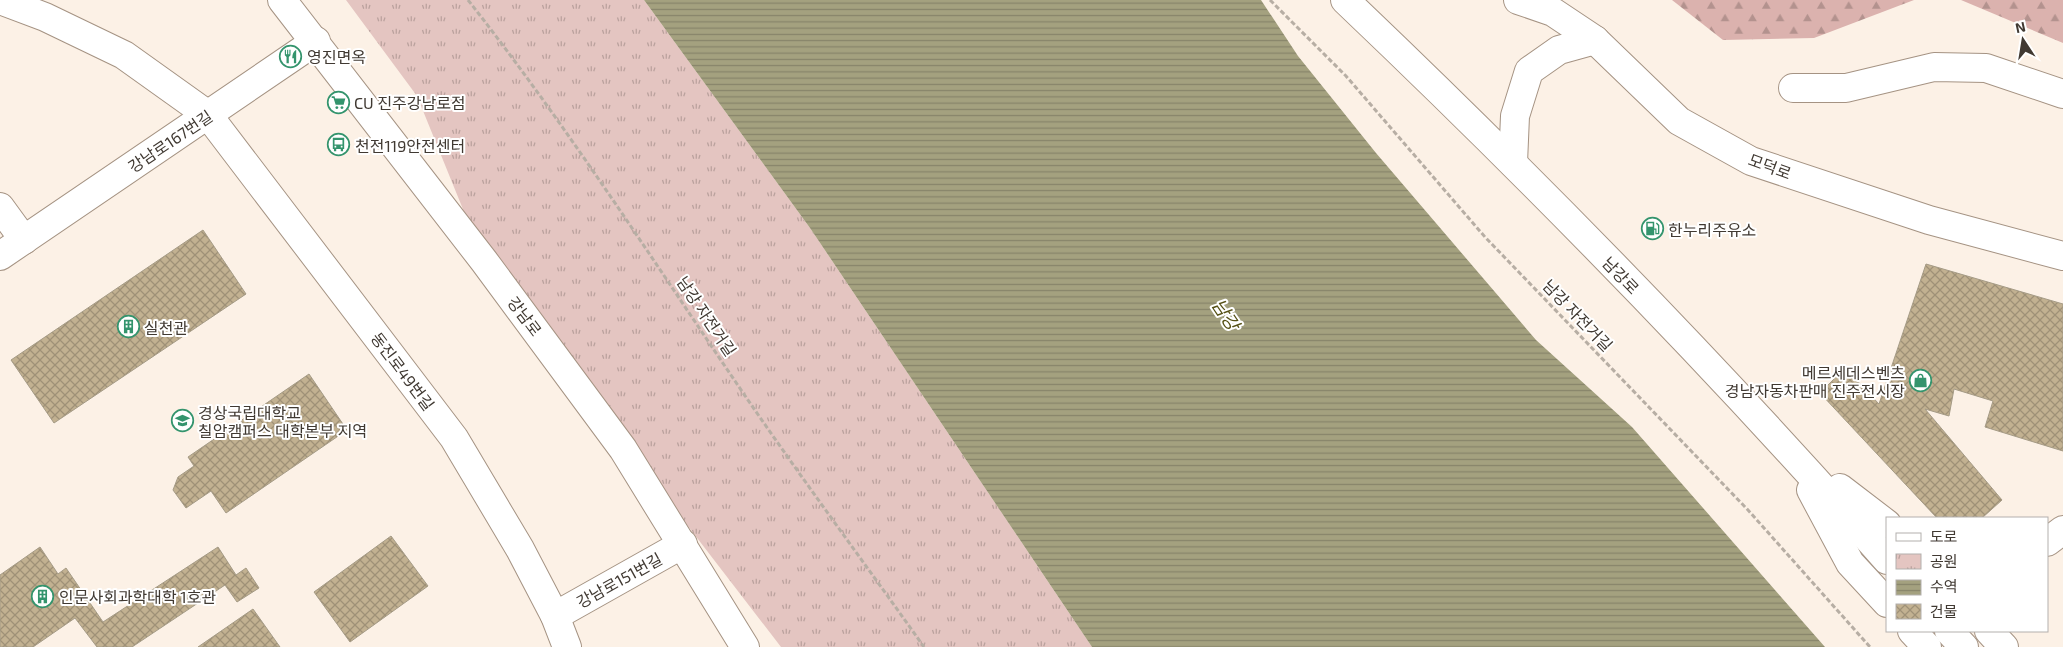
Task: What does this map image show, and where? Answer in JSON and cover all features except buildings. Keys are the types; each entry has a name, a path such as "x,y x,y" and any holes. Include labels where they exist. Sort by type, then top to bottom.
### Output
{"street":[{"name":"동진로49번길","path":"0,0 45,17 124,55 208,115 454,438 520,549 555,616 566,647"},
{"name":"강남로","path":"282,0 316,41 484,261 624,449 745,647"},
{"name":"남강로","path":"1345,0 1513,163 1787,447 1886,559"},
{"name":"모덕로","path":"1518,0 1553,12 1595,40 1679,121 1751,161 1929,220 2063,256"},
{"path":"1513,163 1515,116 1529,71 1559,50 1595,40 1564,0"},
{"name":"강남로167번길","path":"0,256 316,41"},
{"path":"1793,88 1846,88 1934,68 1986,68 2063,94"},
{"path":"0,207 24,240"},
{"path":"1787,447 1886,523"},
{"path":"1787,447 1850,563 1886,602"},
{"path":"2048,541 2063,530"},
{"name":"강남로151번길","path":"555,616 683,544"},
{"path":"1913,632 1926,647"},
{"path":"1950,632 1964,647"},
{"path":"1990,632 2004,647"}],"path":[{"name":"남강 자전거길","path":"468,0 592,169 736,383 924,647"},
{"name":"남강 자전거길","path":"1270,0 1346,76 1485,237 1748,510 1870,647"}],"green space":[{"path":"346,0 644,0 810,228 1092,647 781,647 484,261 417,96"},
{"path":"1672,0 1914,0 1814,38 1723,40"},
{"path":"1961,0 2063,0 2063,43"}],"water":[{"name":"남강","path":"644,0 1261,0 1298,56 1376,153 1536,340 1632,427 1825,647 1092,647 810,228"}],"place":[{"name":"영진면옥","path":"291,56"},
{"name":"CU 진주강남로점","path":"338,102"},
{"name":"천전119안전센터","path":"339,145"},
{"name":"한누리주유소","path":"1652,229"},
{"name":"실천관","path":"128,327"},
{"name":"메르세데스벤츠 경남자동차판매 진주전시장","path":"1921,381"},
{"name":"경상국립대학교 칠암캠퍼스 대학본부 지역","path":"182,421"},
{"name":"인문사회과학대학 1호관","path":"43,596"}]}
